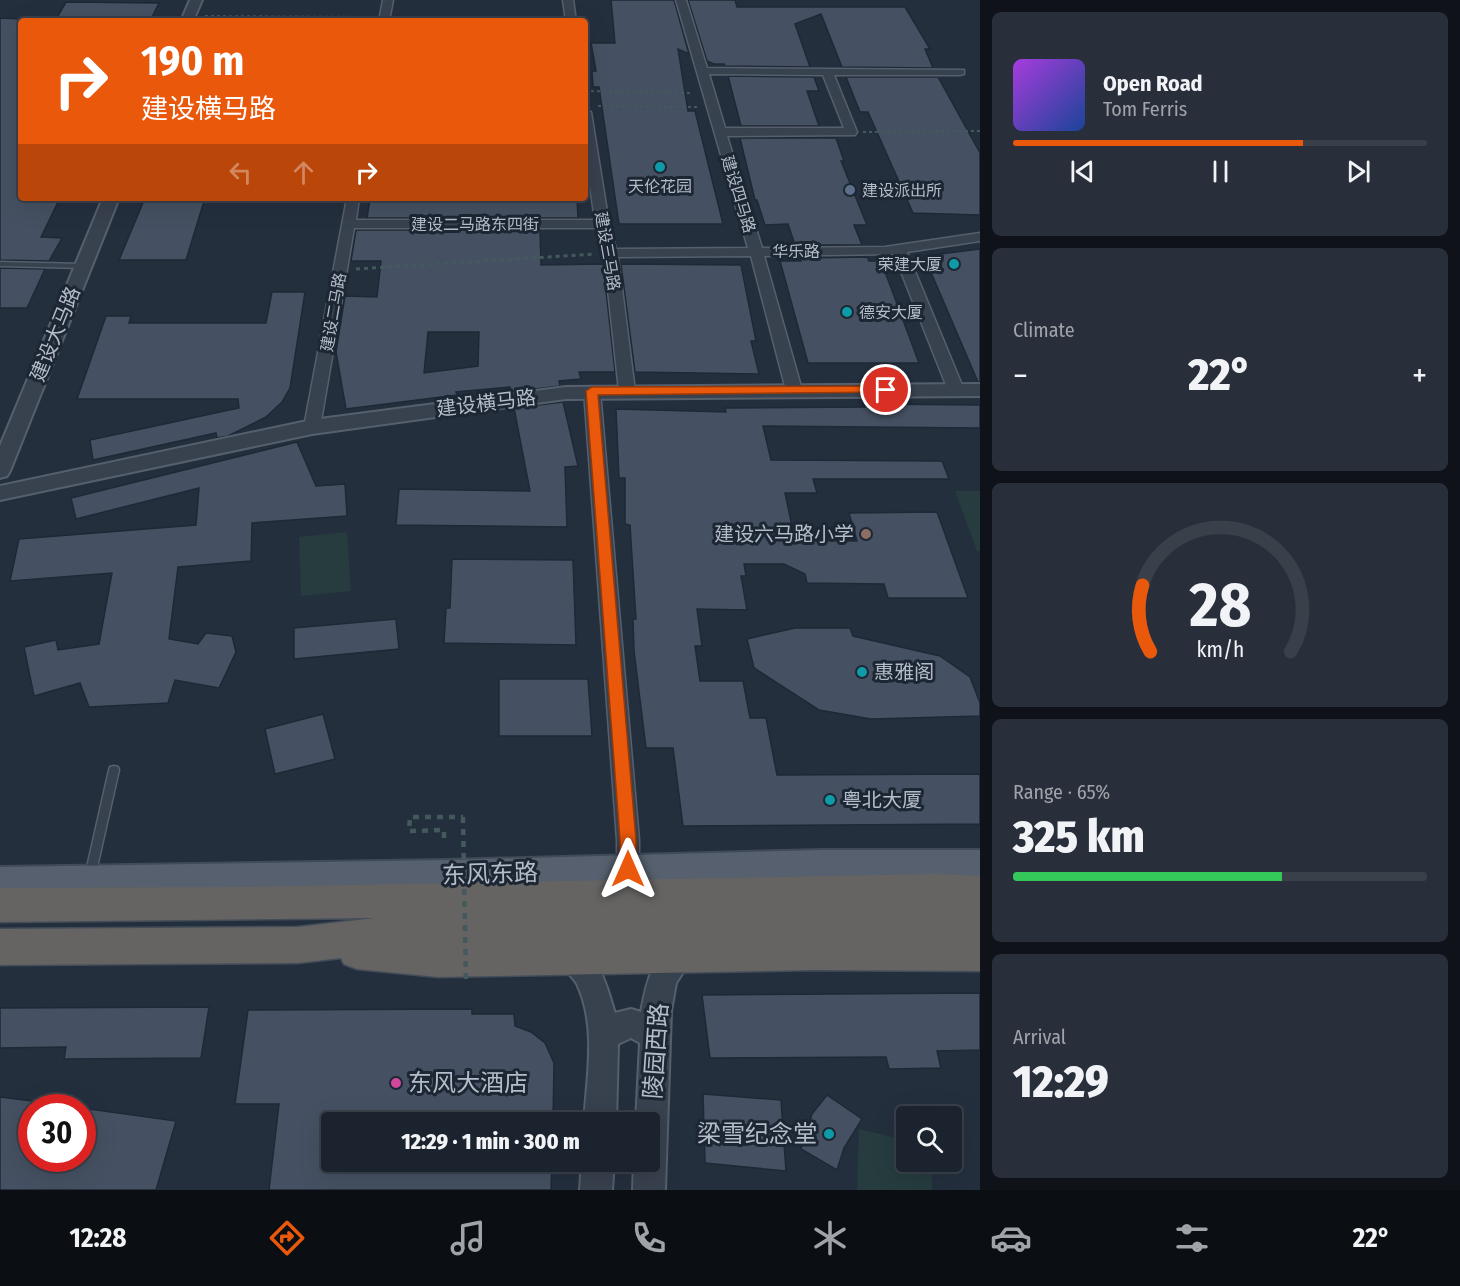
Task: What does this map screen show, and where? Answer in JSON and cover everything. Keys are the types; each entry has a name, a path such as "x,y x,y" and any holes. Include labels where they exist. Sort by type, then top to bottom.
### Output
{"highway":[{"name":"东风东路","path":"0,905 236,904 935,891 980,893"},
{"path":"298,945 438,929 838,924 980,926"},
{"path":"0,947 298,945 438,959 812,952 980,953"}],"main road":[{"name":"东风东路","path":"0,883 448,876 628,869 883,864 980,866"}],"street":[{"path":"188,18 196,0"},
{"path":"384,18 388,0"},
{"path":"568,0 571,18"},
{"name":"建设四马路","path":"681,0 756,251 794,390"},
{"path":"702,71 960,72"},
{"path":"720,132 851,132 827,72"},
{"name":"建设三马路","path":"588,146 602,224 611,253 627,391"},
{"name":"建设大马路","path":"0,471 110,201"},
{"name":"建设二马路","path":"312,427 352,201"},
{"name":"建设二马路东四街","path":"348,224 602,224"},
{"name":"华乐路","path":"611,253 885,251 980,237"},
{"path":"899,249 956,390"},
{"name":"建设横马路","path":"0,493 312,427 526,397 592,391 980,390"},
{"path":"592,391 628,840 628,869"},
{"name":"陵园西路","path":"649,1190 656,1011 663,977 681,954"},
{"path":"568,956 588,974 597,995 604,1024 600,1112"},
{"path":"604,1036 622,1025 635,1023 646,1027 655,1037"},
{"path":"596,1190 597,1172"}],"lane":[{"path":"0,264 83,266"},
{"path":"89,881 114,770"}],"path":[{"path":"588,91 708,93"},
{"path":"597,106 713,107"},
{"path":"851,132 980,131"},
{"path":"340,270 611,253"},
{"path":"444,838 444,830 409,831 410,817 463,817 466,985"}],"green space":[{"path":"955,491 980,491 980,551 977,551"},
{"path":"347,532 351,591 301,596 299,537"},
{"path":"859,1129 896,1138 896,1172 932,1172 932,1190 857,1190"}],"building":[{"path":"611,0 674,0 689,54 678,49 688,111 695,111 723,224 619,224 599,87 593,87 592,71 596,71 591,43 615,43"},
{"path":"688,0 735,0 737,7 905,7 930,49 925,49 933,68 842,67 821,14 795,24 810,67 714,64 707,61"},
{"path":"66,2 159,3 152,18 57,18"},
{"path":"0,18 18,19 18,201 59,201 41,237 62,238 49,261 0,260"},
{"path":"728,76 814,77 819,91 807,91 819,126 741,126"},
{"path":"846,77 938,77 980,153 980,215 913,213 868,112 860,112"},
{"path":"740,138 836,138 844,161 841,161 867,225 854,225 862,245 795,245 788,224 765,225 757,200 755,200"},
{"path":"144,201 204,201 186,260 119,260"},
{"path":"370,201 577,201 578,218 367,218"},
{"path":"356,230 540,230 541,265 603,264 615,372 579,372 581,379 559,381 560,386 511,392 510,387 456,392 457,395 346,409 336,352 345,296 377,297 381,261 351,261","holes":["428,332 479,332 478,366 424,373"]},
{"path":"980,249 980,382 978,382 924,256"},
{"name":"德安大厦","path":"867,257 869,261 881,261 919,363 808,363 780,261 801,261 800,258"},
{"path":"621,264 741,265 756,341 751,341 759,374 635,372"},
{"path":"0,268 45,269 27,308 0,308"},
{"path":"272,292 305,292 290,388 282,402 266,417 228,436 217,438 216,433 93,460 90,440 239,408 238,399 77,399 106,316 131,316 129,323 266,323"},
{"path":"563,402 578,466 565,467 567,527 396,525 399,489 530,491 514,408"},
{"path":"864,404 980,405 980,428 763,426 771,460 942,461 949,479 813,479 817,493 785,493 795,540 857,541 849,513 937,512 968,598 888,598 884,584 807,583 805,574 784,564 744,564 746,576 741,576 747,610 697,609 702,646 695,646 700,681 743,681 750,718 766,718 777,775 980,774 980,824 683,826 673,748 646,748 634,651 633,619 636,619 630,525 625,524 625,478 619,478 616,409 726,412 725,408 865,407"},
{"path":"297,442 316,486 345,484 347,516 252,523 251,561 178,567 169,639 198,644 206,633 232,636 236,652 219,688 175,680 168,703 89,707 80,683 34,696 24,647 56,640 58,650 99,644 112,573 10,581 19,539 196,525 199,488 76,519 71,498"},
{"path":"452,559 573,560 576,645 444,643 446,608 450,608"},
{"path":"396,619 399,649 294,659 294,628"},
{"name":"惠雅阁","path":"795,628 850,628 853,636 940,656 970,677 980,703 980,716 871,719 819,710 754,668 747,639"},
{"path":"499,679 588,679 592,736 499,736"},
{"path":"323,714 335,759 275,774 265,729"},
{"path":"980,993 980,1050 937,1051 941,1068 889,1069 886,1057 710,1058 702,995"},
{"path":"209,1007 201,1058 64,1059 66,1047 0,1048 0,1008"},
{"name":"东风大酒店","path":"472,1009 472,1014 514,1014 515,1026 531,1032 545,1043 554,1063 553,1112 321,1112 321,1172 552,1172 551,1190 269,1190 279,1104 235,1104 248,1010"},
{"path":"703,1094 781,1100 786,1171 705,1163"},
{"name":"梁雪纪念堂","path":"827,1095 862,1119 844,1148 837,1170 801,1149 812,1114"},
{"path":"0,1097 18,1099 18,1172 96,1172 96,1110 176,1121 156,1190 0,1190"}],"place":[{"name":"天伦花园","path":"660,167"},
{"name":"建设派出所","path":"850,190"},
{"name":"荣建大厦","path":"954,264"},
{"name":"德安大厦","path":"847,312"},
{"name":"建设六马路小学","path":"866,534"},
{"name":"惠雅阁","path":"862,672"},
{"name":"粤北大厦","path":"830,800"},
{"name":"东风大酒店","path":"396,1083"},
{"name":"梁雪纪念堂","path":"829,1134"}],"route":[{"path":"628,869 628,840 592,391 886,390"}]}
